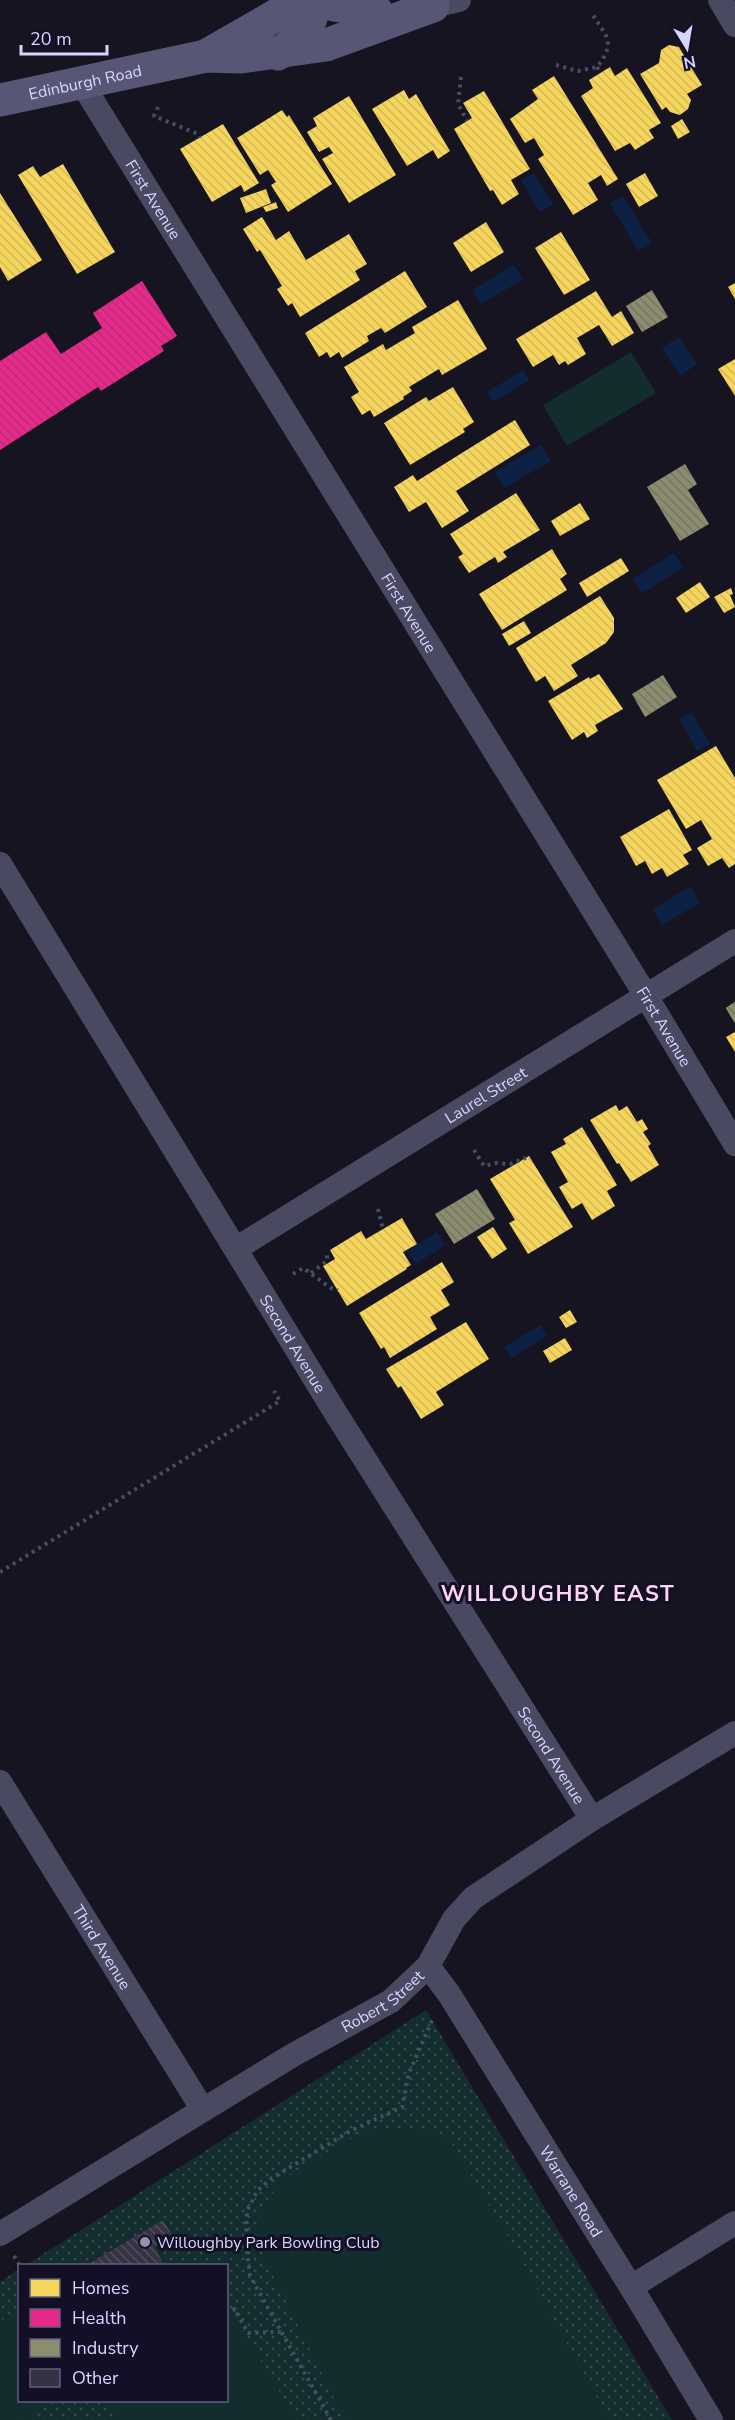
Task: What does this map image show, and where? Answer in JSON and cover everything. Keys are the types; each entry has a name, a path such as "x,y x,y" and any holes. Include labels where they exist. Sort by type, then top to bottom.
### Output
{"main road":[{"path":"327,0 334,5 377,12"},
{"path":"278,54 298,40 304,9 377,12 446,3"},
{"name":"Edinburgh Road","path":"0,100 206,56 241,57 278,54 326,45 446,3"},
{"name":"Edinburgh Road","path":"206,56 282,12 304,9"}],"street":[{"path":"720,0 735,25"},
{"name":"First Avenue","path":"81,82 646,996 735,1144"},
{"name":"Second Avenue","path":"0,864 237,1248 335,1412 592,1819"},
{"name":"Laurel Street","path":"237,1248 735,941"},
{"name":"Robert Street","path":"0,2234 293,2055 391,2001 428,1966 454,1919 473,1898 592,1819 735,1733"},
{"name":"Third Avenue","path":"0,1782 203,2110"},
{"name":"Warrane Road","path":"428,1966 448,1994 631,2287 711,2420"},
{"path":"631,2287 735,2223"}],"path":[{"path":"556,65 578,71 597,68 607,54 609,42 591,12"},
{"path":"597,68 600,73"},
{"path":"461,77 458,104 467,121"},
{"path":"158,106 154,116 198,134 200,138"},
{"path":"474,1150 484,1166 496,1162 510,1164 526,1158"},
{"path":"378,1209 383,1229"},
{"path":"311,1273 327,1261 327,1252"},
{"path":"293,1274 303,1268 331,1288 338,1290"},
{"path":"0,1572 280,1401 274,1391"},
{"path":"331,2420 250,2276 246,2242 247,2211 257,2191 272,2178 352,2130 402,2107 409,2073 434,2015"},
{"path":"228,2313 235,2309 248,2333 282,2332"}],"green space":[{"path":"631,352 656,393 567,446 543,405"},
{"path":"426,2010 672,2420 0,2420 0,2282 18,2270 18,2402 228,2402 228,2264 28,2264"},
{"path":"385,2128 417,2128 449,2139 517,2252 609,2420 345,2420 257,2239 261,2211 285,2178 359,2134"},
{"path":"18,2310 18,2402 53,2402 21,2420 0,2420 0,2321"},
{"path":"234,2315 296,2420 116,2420 105,2402 228,2402 228,2319"}],"water":[{"path":"534,173 553,204 540,212 521,180"},
{"path":"623,196 652,243 638,251 610,203"},
{"path":"514,265 523,280 481,304 472,290"},
{"path":"679,337 697,364 680,376 662,348"},
{"path":"523,370 529,380 493,402 487,392"},
{"path":"541,445 551,461 504,488 494,472"},
{"path":"674,553 683,568 642,593 633,579"},
{"path":"692,712 710,744 697,751 680,719"},
{"path":"691,886 700,903 662,925 653,909"},
{"path":"437,1232 445,1245 416,1264 407,1251"},
{"path":"540,1325 547,1336 511,1358 504,1347"}],"building: Homes":[{"path":"669,45 679,47 702,85 687,94 691,100 688,109 680,115 670,112 666,107 662,110 640,74 659,63 661,50"},
{"path":"610,67 615,76 627,68 661,123 649,130 654,138 635,150 630,143 615,151 581,96 593,88 589,80"},
{"path":"554,76 618,179 607,186 601,175 588,183 598,200 573,215 538,159 544,155 534,138 525,143 510,119 538,99 532,90"},
{"path":"404,90 409,99 416,94 450,151 438,159 433,150 407,166 372,109"},
{"path":"484,91 530,169 511,180 519,194 502,205 493,190 490,191 454,129 472,118 463,103"},
{"path":"349,96 396,175 349,203 322,159 333,153 329,147 319,152 307,132 317,126 313,118"},
{"path":"282,110 287,117 289,115 332,184 288,212 271,185 276,182 268,170 260,175 237,138"},
{"path":"682,119 690,132 678,139 671,126"},
{"path":"223,124 259,183 244,192 241,185 212,202 180,149"},
{"path":"63,164 115,252 77,274 18,175 33,166 40,177"},
{"path":"645,173 658,196 639,207 626,184"},
{"path":"266,189 271,203 246,213 240,198"},
{"path":"0,193 42,260 8,281 0,267"},
{"path":"276,202 278,208 266,212 263,207"},
{"path":"262,217 276,240 289,231 306,260 349,234 367,264 355,271 360,280 300,317 292,303 288,306 277,289 282,286 260,250 257,252 243,229"},
{"path":"486,222 504,252 471,272 453,243"},
{"path":"561,232 590,280 564,295 535,248"},
{"path":"405,271 427,307 385,333 381,328 367,336 369,341 342,358 339,352 330,358 327,352 319,357 305,333"},
{"path":"735,283 735,299 728,287"},
{"path":"596,291 612,317 621,311 634,333 612,346 599,325 577,338 586,354 568,365 565,361 559,365 553,355 533,367 516,339"},
{"path":"458,300 487,349 442,375 439,369 409,387 412,391 403,397 404,399 374,417 370,410 362,415 351,397 359,392 344,367 383,344 386,350 415,333 412,327"},
{"path":"735,359 735,396 718,369"},
{"path":"453,387 474,422 463,429 465,432 410,465 384,423 426,397 429,401"},
{"path":"515,420 530,445 456,491 469,511 442,528 426,502 409,512 394,487 413,475 417,481"},
{"path":"516,493 540,530 503,552 507,557 498,563 495,557 469,573 458,557 463,554 450,534"},
{"path":"580,503 590,519 560,536 551,521"},
{"path":"552,549 567,574 560,579 567,590 502,630 479,594"},
{"path":"621,558 629,571 587,597 579,583"},
{"path":"700,582 710,597 686,613 676,598"},
{"path":"731,588 733,594 730,595 735,607 724,613 714,597"},
{"path":"600,596 614,618 614,632 606,643 571,665 578,676 554,691 545,676 536,682 516,648"},
{"path":"524,621 531,633 509,646 502,634"},
{"path":"599,674 623,709 595,725 598,731 587,738 584,732 572,740 548,701 589,677 590,679"},
{"path":"716,746 735,778 735,864 729,868 722,858 708,866 697,848 712,839 701,820 686,829 657,780"},
{"path":"669,809 692,850 683,855 689,864 667,877 662,868 652,874 645,861 636,866 620,837"},
{"path":"735,1002 735,1023 726,1008"},
{"path":"735,1032 735,1052 726,1037"},
{"path":"616,1105 619,1111 627,1106 637,1122 642,1119 648,1129 643,1132 651,1144 648,1146 659,1165 631,1182 590,1120"},
{"path":"582,1127 617,1185 607,1191 615,1206 592,1220 582,1203 572,1209 559,1187 568,1182 551,1152 566,1144 563,1139"},
{"path":"529,1156 573,1227 528,1254 509,1223 515,1220 490,1179"},
{"path":"402,1218 417,1244 403,1252 411,1265 347,1306 323,1266 335,1259 330,1250 361,1231 366,1239"},
{"path":"493,1227 507,1249 492,1259 477,1237"},
{"path":"442,1262 454,1282 441,1290 450,1305 430,1317 437,1329 390,1358 384,1347 381,1349 359,1313"},
{"path":"570,1310 577,1322 566,1328 559,1317"},
{"path":"466,1322 489,1359 436,1392 444,1405 421,1419 401,1386 398,1388 386,1369"},
{"path":"565,1338 572,1350 550,1363 543,1351"}],"building: Health":[{"path":"142,281 177,336 161,346 164,351 101,391 98,387 0,450 0,361 46,332 61,354 102,328 93,313"}],"building: Industry":[{"path":"652,290 668,317 642,332 626,306"},
{"path":"685,464 697,484 688,490 709,524 680,541 647,487"},
{"path":"663,675 677,697 645,717 632,694"},
{"path":"735,1002 735,1023 726,1008"},
{"path":"477,1189 495,1219 454,1244 435,1214"}],"building: Other":[{"name":"Willoughby Park Bowling Club","path":"163,2220 173,2236 154,2247 164,2264 88,2264"}],"place":[{"name":"Willoughby Park Bowling Club","path":"145,2242"}],"district":[{"name":"WILLOUGHBY EAST","path":"558,1593"}]}
